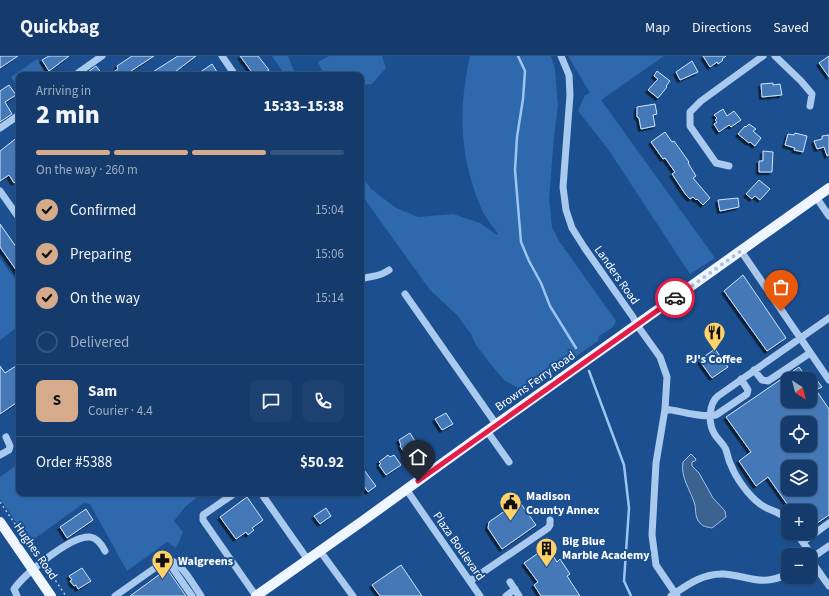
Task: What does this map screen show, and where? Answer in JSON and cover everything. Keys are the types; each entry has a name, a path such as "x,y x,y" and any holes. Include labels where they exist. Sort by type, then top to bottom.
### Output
{"main road":[{"name":"Browns Ferry Road","path":"256,596 829,188"},
{"name":"Hughes Road","path":"0,522 51,596"}],"street":[{"path":"79,72 102,56"},
{"path":"222,56 233,72"},
{"name":"Landers Road","path":"561,56 568,75 570,95 563,187 566,210 572,228 584,247 633,317 636,325 660,356 667,377 665,409 656,463 652,535 656,565 674,595"},
{"path":"729,166 716,163 690,126 690,112 700,101 763,56"},
{"path":"775,56 802,81 812,94 810,106"},
{"path":"0,128 16,117"},
{"path":"0,190 16,214"},
{"path":"816,197 829,216"},
{"path":"741,251 829,380"},
{"path":"364,278 381,276 389,270"},
{"path":"405,294 496,424"},
{"path":"781,514 760,504 751,496 734,472 726,449 711,427 714,399 829,318"},
{"path":"754,370 762,380 768,381 810,353"},
{"path":"665,409 711,416 723,412 747,394 748,390 741,380"},
{"path":"487,431 509,462"},
{"path":"0,455 9,450 10,446 6,438"},
{"name":"Plaza Boulevard","path":"406,489 480,596"},
{"path":"231,496 203,515 203,520 256,596"},
{"path":"263,496 308,560"},
{"path":"470,581 548,528 550,526 550,520"},
{"path":"807,548 802,542 829,523"},
{"path":"17,596 14,589 20,581 33,569 71,542 80,538 91,537 99,541 105,551"},
{"path":"817,554 829,546"},
{"path":"320,551 353,596"},
{"path":"166,561 192,596"},
{"path":"115,596 166,561 171,561 177,564 201,596"},
{"path":"817,569 829,586"},
{"path":"674,595 696,580 705,576 724,574 764,581 781,577"},
{"path":"510,582 520,596"},
{"path":"506,596 515,589"}],"path":[{"path":"0,502 40,559"},
{"path":"44,564 66,596"}],"shaded area":[{"path":"272,56 288,56 296,72 283,72"},
{"path":"329,56 382,56 386,68 372,84 364,85 364,72 323,72 318,62"},
{"path":"470,56 551,56 555,69 558,106 549,199 552,227 559,241 616,321 613,327 599,336 598,341 525,392 504,380 492,366 476,345 471,334 457,315 430,290 364,198 364,179 371,189 396,208 418,217 453,214 480,223 497,235 498,234 482,211 468,170 462,121 464,89"},
{"path":"568,56 664,56 601,100 715,258 690,274 608,149 578,111 585,95 590,93"},
{"path":"37,59 46,72 18,72"},
{"path":"16,74 16,84 11,77"},
{"path":"0,258 16,281 16,328 0,340"},
{"path":"691,454 696,459 692,462 692,466 699,473 713,498 725,511 726,517 712,528 706,527 697,519 695,505 684,479 682,468 683,462"},
{"path":"16,465 16,496 198,496 185,507 174,521 183,532 176,548 167,542 127,571 90,504 84,503 30,542 0,499 0,477"}],"building":[{"path":"0,56 18,56 0,68"},
{"path":"49,56 69,56 49,71 42,60"},
{"path":"132,56 154,56 130,72 114,72 118,69 117,66"},
{"path":"178,56 196,56 175,72 153,72"},
{"path":"240,56 258,56 269,70 266,72 252,72"},
{"path":"703,56 726,56 718,64 717,62 710,67"},
{"path":"829,56 829,77 819,63"},
{"path":"692,61 698,72 680,80 676,72"},
{"path":"212,64 217,72 200,72"},
{"path":"96,66 101,72 88,72"},
{"path":"657,71 670,81 658,98 648,90 658,79 654,76"},
{"path":"773,83 773,85 780,84 782,95 762,97 761,84"},
{"path":"9,85 16,95 5,102 12,114 0,122 0,91"},
{"path":"655,104 657,114 653,115 655,126 641,129 639,118 637,117 637,107"},
{"path":"723,109 727,116 734,111 741,120 731,127 729,125 719,132 714,124 717,122 715,120 717,118 714,115"},
{"path":"749,124 756,129 753,131 761,138 755,146 738,134 745,126 746,127"},
{"path":"665,132 672,142 674,141 689,162 688,163 696,176 693,178 710,198 703,205 697,199 696,200 693,197 690,199 686,195 672,174 675,172 665,158 663,159 651,142"},
{"path":"795,133 807,136 803,152 794,150 795,148 785,145 788,134 794,135"},
{"path":"829,135 829,155 827,156 824,147 817,149 814,141 822,139 822,136"},
{"path":"16,138 16,181 14,183 9,175 0,181 0,151"},
{"path":"763,151 773,152 772,172 759,172 759,161 763,161"},
{"path":"759,180 770,189 760,200 755,196 752,199 746,194"},
{"path":"738,198 739,207 720,211 718,200"},
{"path":"0,224 16,247 16,270 0,247"},
{"path":"743,275 786,338 767,351 724,291"},
{"path":"715,349 728,367 712,378 699,360"},
{"path":"0,366 5,373 16,366 16,403 0,414"},
{"path":"799,367 803,372 792,372"},
{"path":"781,379 781,408 817,408 817,391 829,409 829,515 817,523 817,504 787,504 781,496 817,496 817,460 781,460 781,495 768,477 756,486 739,461 751,452 726,417"},
{"path":"817,380 822,387 817,390"},
{"path":"446,413 453,424 442,430 435,419"},
{"path":"410,433 418,446 405,454 400,446 399,440"},
{"path":"388,455 390,457 394,455 401,465 386,475 379,465 381,464 379,462"},
{"path":"364,470 376,486 368,492 364,486"},
{"path":"247,497 263,520 252,528 254,530 248,535 246,532 236,539 220,517"},
{"name":"Madison County Annex","path":"519,501 536,525 502,549 488,528 489,522"},
{"path":"326,508 331,516 320,524 314,516"},
{"path":"86,509 93,520 67,538 60,527"},
{"name":"Big Blue Marble Academy","path":"547,547 557,562 560,559 570,574 567,576 580,596 541,596 534,585 538,582 524,563"},
{"path":"401,565 422,596 380,596 372,585"},
{"path":"82,568 91,581 78,589 76,585 74,586 70,581 72,580 69,576"},
{"name":"Walgreens","path":"167,569 186,596 130,596"}],"waterway":[{"path":"518,56 525,71 523,99 517,137 515,170 521,242 541,283 550,306 576,348"},
{"path":"589,371 624,465 629,508 624,581 631,596"}],"way so far":[{"path":"675,298 741,251 781,311"}],"place":[{"name":"PJ's Coffee","path":"714,352"},
{"name":"Madison County Annex","path":"511,522"},
{"name":"Big Blue Marble Academy","path":"547,568"},
{"name":"Walgreens","path":"163,580"}],"route":[{"path":"418,481 675,298"}]}
